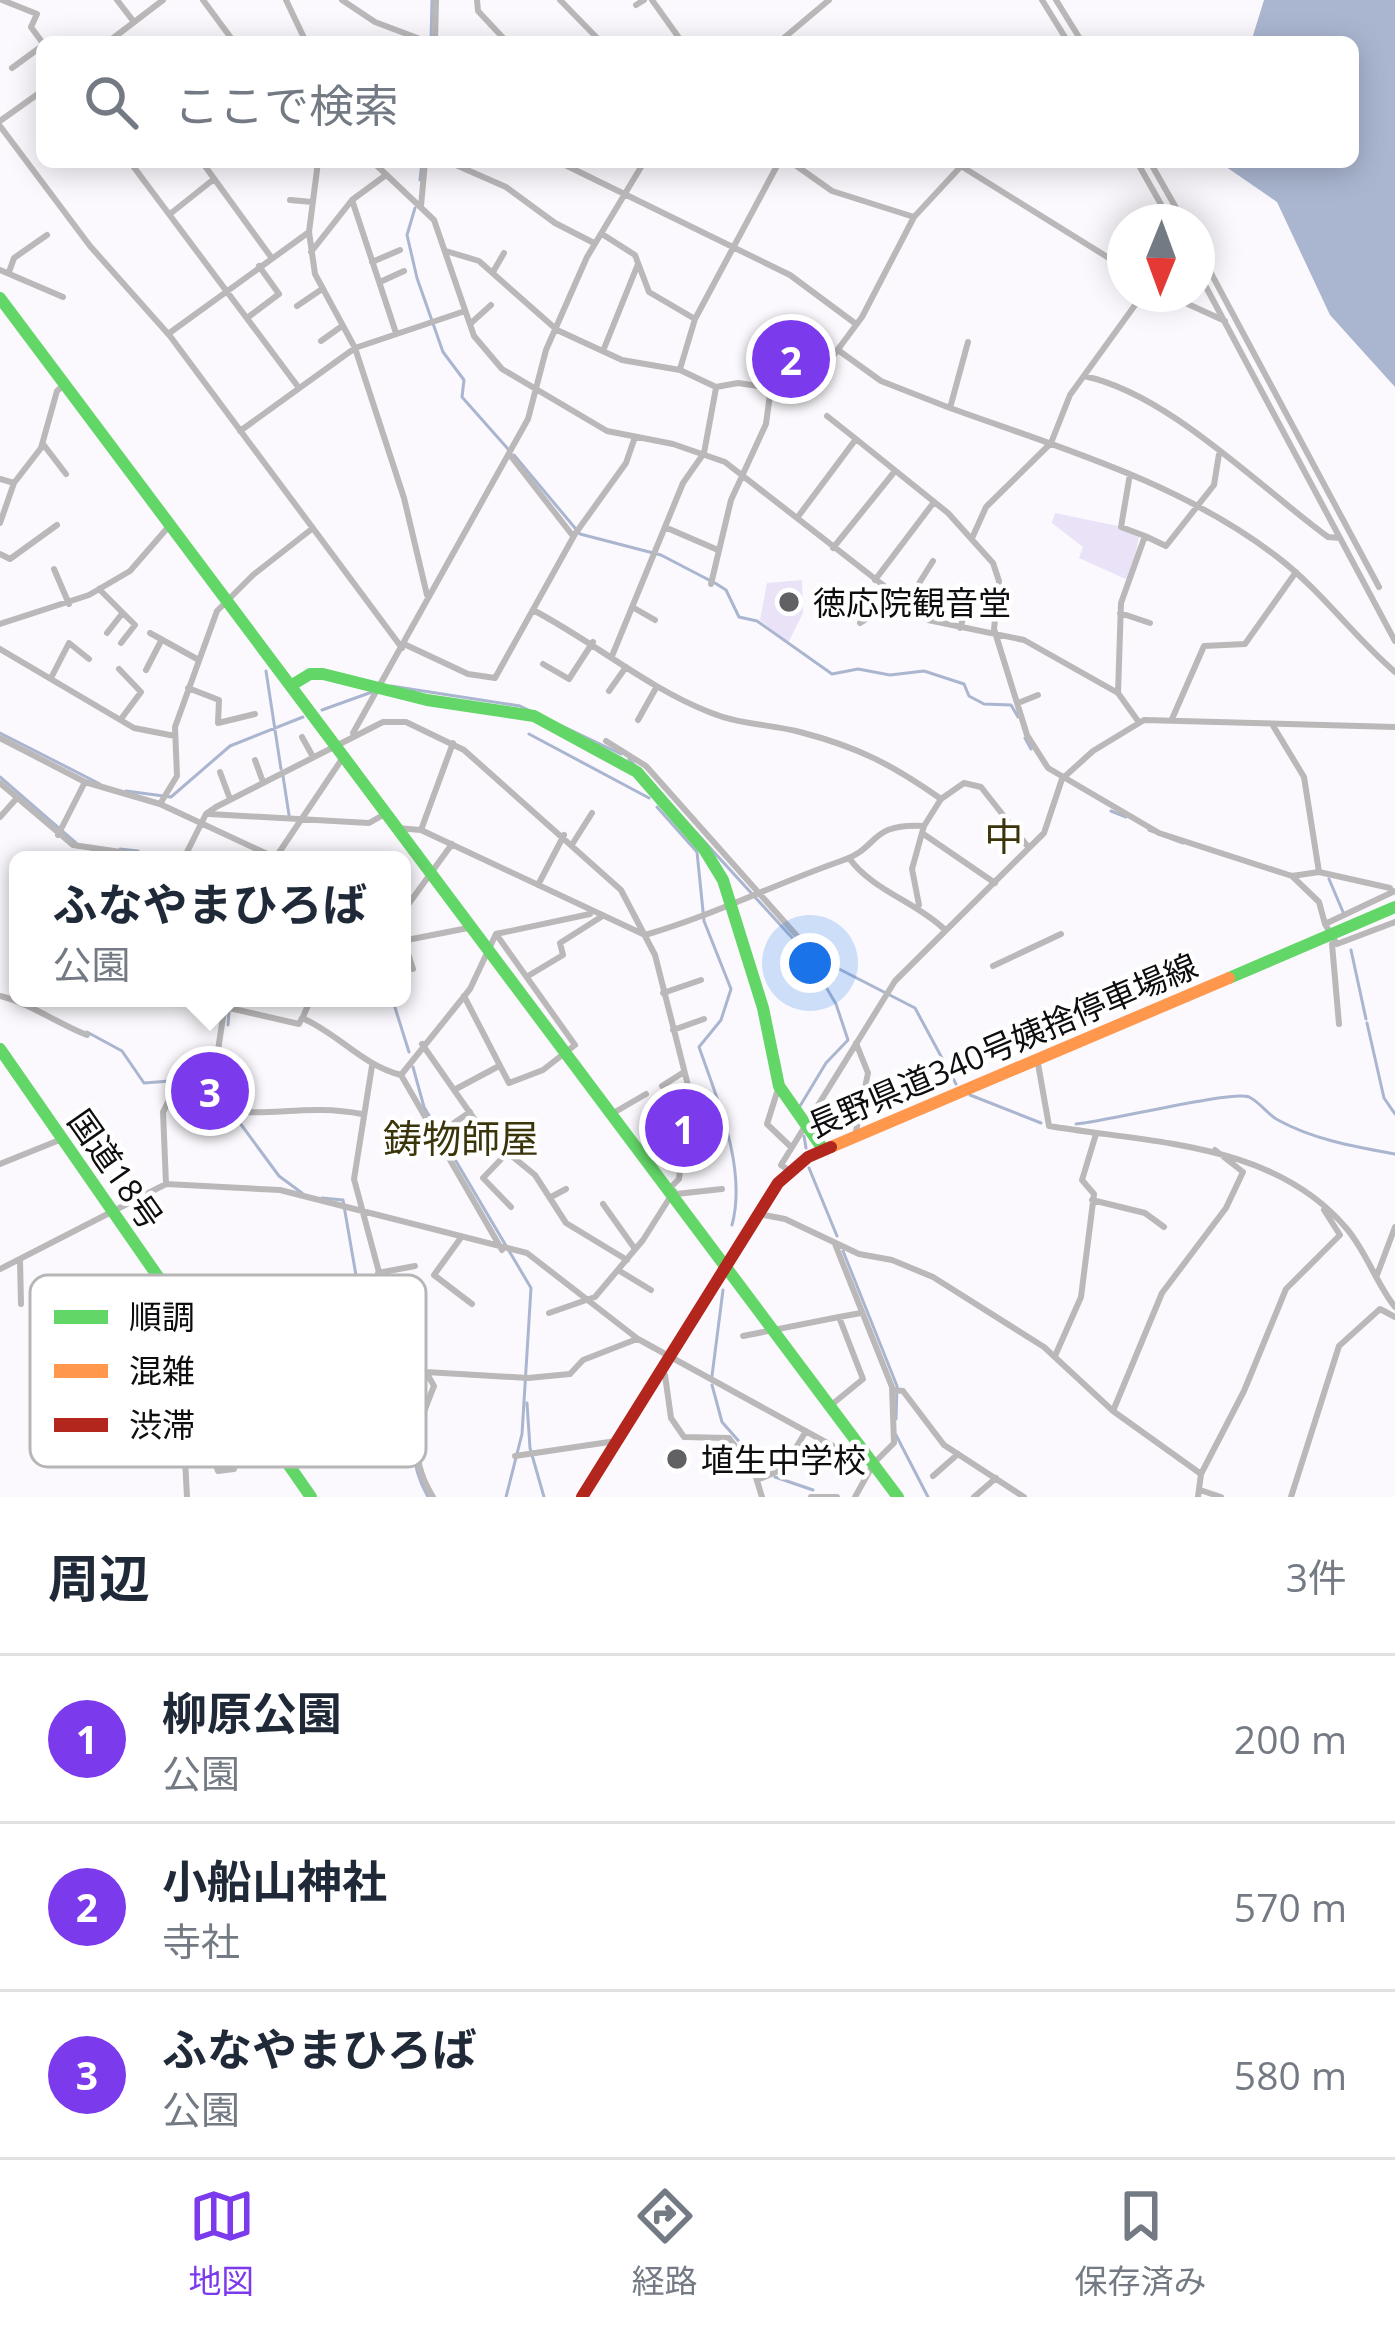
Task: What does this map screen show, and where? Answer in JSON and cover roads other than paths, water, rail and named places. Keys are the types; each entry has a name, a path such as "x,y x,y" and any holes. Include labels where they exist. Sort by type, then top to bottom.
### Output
{"main road":[{"path":"0,298 489,949 522,976 567,1051 898,1497"},
{"path":"292,685 310,674 323,674 534,716 618,759 649,784 704,849 732,907 763,1008 779,1086 823,1149"},
{"name":"長野県道340号姨捨停車場線","path":"582,1497 725,1264 790,1171 823,1149 1199,985 1395,907"},
{"name":"国道18号","path":"0,1048 158,1275"},
{"name":"国道18号","path":"290,1467 311,1497"}],"street":[{"path":"2,0 37,14 31,27 37,36"},
{"path":"117,0 134,22"},
{"path":"117,36 164,0"},
{"path":"203,0 230,36"},
{"path":"286,0 303,36"},
{"path":"342,0 375,22 414,36"},
{"path":"432,36 436,0"},
{"path":"477,0 478,11 501,36"},
{"path":"560,0 595,36"},
{"path":"786,36 829,0"},
{"path":"1042,0 1064,36"},
{"path":"1056,0 1078,36"},
{"path":"644,2 676,36"},
{"path":"12,68 36,49"},
{"path":"36,96 0,124 90,246 168,334 402,646 468,674 495,678 576,533 626,463 635,437"},
{"path":"135,168 298,388"},
{"path":"206,168 271,257"},
{"path":"317,168 311,252 322,289 355,348 399,481 428,598"},
{"path":"379,168 434,220 470,324 502,369 596,427 704,454 741,472 928,620 1042,649 1118,693 1138,721"},
{"path":"421,206 424,168"},
{"path":"463,168 506,187 555,223 594,243"},
{"path":"571,168 790,275 856,324"},
{"path":"280,851 379,688 510,455 594,243 641,168"},
{"path":"680,370 695,319 776,168"},
{"path":"799,168 832,191 914,217"},
{"path":"711,584 741,472 766,424 775,370 813,372 838,350 914,217 959,168"},
{"path":"969,168 1107,257"},
{"path":"1141,168 1161,204"},
{"path":"1153,168 1174,204"},
{"path":"311,252 352,200 386,176"},
{"path":"170,214 214,179"},
{"path":"290,200 312,202"},
{"path":"352,200 396,333"},
{"path":"168,334 309,232"},
{"path":"602,234 635,255 649,292 695,319"},
{"path":"47,235 4,271 63,297"},
{"path":"372,262 400,250"},
{"path":"446,251 467,254 557,330 603,351 632,363 680,370 716,387 738,383 770,388"},
{"path":"493,272 504,253"},
{"path":"603,351 638,264"},
{"path":"247,318 279,294 259,266"},
{"path":"379,283 404,272"},
{"path":"1215,281 1379,587"},
{"path":"297,307 322,289"},
{"path":"1215,303 1395,641"},
{"path":"470,324 491,305"},
{"path":"240,431 355,348 465,310"},
{"path":"973,536 986,507 1051,443 1084,376 1130,312"},
{"path":"1205,312 1225,321"},
{"path":"321,341 342,325"},
{"path":"950,408 968,342"},
{"path":"838,350 881,381 1130,474 1250,538 1296,572 1395,672"},
{"path":"1084,376 1108,382 1220,452 1328,537 1340,538"},
{"path":"0,524 14,483 43,444 57,391 65,384"},
{"path":"612,656 683,483 704,454 716,387"},
{"path":"827,416 973,536 997,571 996,634 1039,758 1159,833 1292,876 1319,902 1328,934 1339,1024"},
{"path":"797,518 856,439"},
{"path":"43,444 66,474"},
{"path":"1130,474 1120,526 1166,546 1214,484 1220,452"},
{"path":"510,455 576,533"},
{"path":"833,548 896,470"},
{"path":"0,478 14,483"},
{"path":"874,580 934,502"},
{"path":"0,554 10,559 57,525"},
{"path":"0,623 69,604 130,571 170,525"},
{"path":"667,528 718,550"},
{"path":"160,800 177,776 175,736 197,659 227,599 313,529"},
{"path":"1118,693 1120,614 1145,536"},
{"path":"860,623 902,601 932,561"},
{"path":"54,569 69,604"},
{"path":"1172,719 1204,646 1245,644 1296,572"},
{"path":"99,588 135,625 121,643"},
{"path":"960,628 970,597"},
{"path":"634,608 655,620"},
{"path":"533,610 593,642 656,688 732,721 798,731 876,755 941,799"},
{"path":"1120,614 1150,623"},
{"path":"107,632 121,615"},
{"path":"150,633 197,659"},
{"path":"146,670 162,640"},
{"path":"544,664 569,679 593,642"},
{"path":"51,678 69,643 89,659"},
{"path":"0,649 142,731 175,736"},
{"path":"609,691 626,667"},
{"path":"118,669 141,692 121,719"},
{"path":"188,688 220,700 218,722 255,714"},
{"path":"638,720 656,688"},
{"path":"1018,703 1039,695"},
{"path":"351,736 392,721 453,743 564,835 621,890 645,935 696,1131 674,1191 627,1260 590,1299 549,1313"},
{"path":"790,1171 782,1165 887,993 944,929 1044,833 1064,777 1138,721 1395,728"},
{"path":"1273,724 1304,777 1319,872"},
{"path":"302,737 312,755"},
{"path":"0,738 85,782 160,800 205,818 261,851"},
{"path":"606,741 646,766 754,895 806,946"},
{"path":"421,830 453,743"},
{"path":"188,851 205,818 230,799 312,755 339,750"},
{"path":"255,760 263,782"},
{"path":"220,772 230,799"},
{"path":"60,832 85,782"},
{"path":"919,905 912,869 923,829 941,799 964,782 977,783 1029,848"},
{"path":"0,783 80,849 90,851"},
{"path":"0,818 16,798"},
{"path":"573,843 592,813"},
{"path":"205,818 369,823 386,814"},
{"path":"396,828 421,830 645,935 732,907 848,859 883,829 923,829 995,883"},
{"path":"538,885 564,835"},
{"path":"411,902 452,844"},
{"path":"848,859 869,879 919,905 944,929"},
{"path":"1292,876 1319,872 1392,890"},
{"path":"1328,934 1392,890"},
{"path":"496,934 598,915"},
{"path":"496,934 522,976 563,955 560,943 598,915"},
{"path":"1328,934 1395,923"},
{"path":"411,940 473,927"},
{"path":"401,1075 464,996 496,934"},
{"path":"993,966 1061,934"},
{"path":"411,964 413,969"},
{"path":"663,993 701,980"},
{"path":"464,996 509,1083 543,1070 567,1051"},
{"path":"31,1007 44,1018 87,1035"},
{"path":"166,1184 163,1112 171,1094 218,1050 225,1007"},
{"path":"240,1007 299,1024 306,1007"},
{"path":"302,1018 326,1029 372,1066 401,1075 506,1250"},
{"path":"673,1030 704,1019"},
{"path":"855,1136 868,1082 856,1043"},
{"path":"422,1044 484,1133 509,1151 575,1231 627,1260"},
{"path":"1037,1058 1049,1126 1215,1150 1282,1180 1347,1228 1395,1307"},
{"path":"372,1066 354,1173 362,1211 378,1273 415,1266"},
{"path":"454,1090 500,1066"},
{"path":"662,1086 684,1072"},
{"path":"779,1086 766,1124 792,1148"},
{"path":"171,1094 235,1115 309,1106 362,1114"},
{"path":"615,1112 646,1094"},
{"path":"454,1123 470,1112"},
{"path":"1055,1356 1081,1297 1094,1187 1082,1180 1096,1134"},
{"path":"0,1164 62,1139"},
{"path":"1113,1411 1162,1293 1226,1208 1243,1172 1215,1150"},
{"path":"509,1151 483,1178 512,1207"},
{"path":"680,1165 704,1160"},
{"path":"0,1269 166,1184 280,1190 527,1253 638,1339 840,1450 848,1451 857,1442"},
{"path":"551,1197 566,1189"},
{"path":"674,1191 722,1190"},
{"path":"1092,1200 1145,1213 1164,1227"},
{"path":"603,1204 635,1249"},
{"path":"1221,1497 1199,1494 1201,1474 1244,1391 1286,1289 1340,1235 1322,1207"},
{"path":"759,1214 785,1219 859,1254 915,1267 1055,1356 1113,1411 1201,1474"},
{"path":"1377,1275 1393,1227"},
{"path":"460,1239 434,1275 472,1304"},
{"path":"834,1240 896,1390 944,1445 1024,1497"},
{"path":"20,1259 21,1304"},
{"path":"618,1270 651,1290"},
{"path":"1291,1497 1339,1346 1380,1309 1395,1317"},
{"path":"743,1336 861,1312"},
{"path":"830,1406 863,1379 839,1317"},
{"path":"426,1372 526,1378 570,1374 583,1360 638,1339"},
{"path":"659,1370 665,1375 671,1418 684,1437 729,1438 757,1480 762,1497"},
{"path":"426,1372 434,1386 426,1405"},
{"path":"855,1497 874,1462 894,1443 896,1390"},
{"path":"757,1480 772,1475 806,1431"},
{"path":"517,1456 616,1441"},
{"path":"933,1475 958,1454"},
{"path":"186,1467 188,1497"},
{"path":"217,1467 218,1471 234,1469"},
{"path":"420,1467 433,1497"},
{"path":"974,1497 996,1478"},
{"path":"811,1497 837,1497"}],"water":[{"path":"1264,0 1395,0 1395,387 1330,315 1277,202 1228,168 1359,168 1359,36 1253,36"}],"waterway":[{"path":"431,36 432,0"},
{"path":"420,180 421,168"},
{"path":"415,208 407,235 443,352 464,380 462,397 508,449"},
{"path":"514,455 580,534 661,555 709,580"},
{"path":"715,583 726,590 739,617 757,621 832,674 858,669 890,675 924,671 964,684 969,696 984,704 1011,705 1018,717"},
{"path":"266,671 281,769"},
{"path":"391,686 520,706 621,754"},
{"path":"322,710 372,692"},
{"path":"126,791 171,797 230,746 303,717"},
{"path":"0,733 100,784"},
{"path":"529,734 649,798"},
{"path":"1025,738 1031,749"},
{"path":"629,759 806,953 836,1004 848,1040 826,1063 800,1106"},
{"path":"283,776 289,815"},
{"path":"0,777 76,843"},
{"path":"657,807 697,852 704,921 731,989 721,1020 699,1047 733,1158 736,1203 732,1225"},
{"path":"1111,811 1126,817"},
{"path":"1149,830 1183,843"},
{"path":"120,849 138,851"},
{"path":"1329,879 1343,912"},
{"path":"1351,950 1366,1019"},
{"path":"808,953 915,1008 956,1084"},
{"path":"228,1025 229,1007"},
{"path":"395,1007 409,1052"},
{"path":"1367,1023 1384,1098 1395,1114"},
{"path":"87,1032 122,1051 144,1083 170,1081"},
{"path":"198,1073 211,1065"},
{"path":"413,1067 424,1107 531,1288 522,1434 506,1497"},
{"path":"183,1094 209,1104"},
{"path":"970,1095 1041,1123"},
{"path":"1076,1124 1219,1098 1249,1097 1274,1118 1306,1133 1395,1154"},
{"path":"234,1115 279,1176 302,1193"},
{"path":"804,1136 806,1148"},
{"path":"809,1168 837,1236"},
{"path":"322,1198 343,1200 356,1275"},
{"path":"843,1251 897,1386 896,1419"},
{"path":"712,1376 723,1290"},
{"path":"712,1385 722,1422 766,1472"},
{"path":"527,1403 530,1448 544,1497"},
{"path":"896,1435 928,1497"},
{"path":"417,1467 428,1497"},
{"path":"775,1477 813,1490"}],"place":[{"name":"小船山神社","path":"791,359"},
{"name":"徳応院観音堂","path":"789,602"},
{"name":"ふなやまひろば","path":"210,1091"},
{"name":"柳原公園","path":"684,1128"},
{"name":"埴生中学校","path":"677,1459"}],"district":[{"name":"中","path":"1004,835"},
{"name":"鋳物師屋","path":"461,1137"}]}
